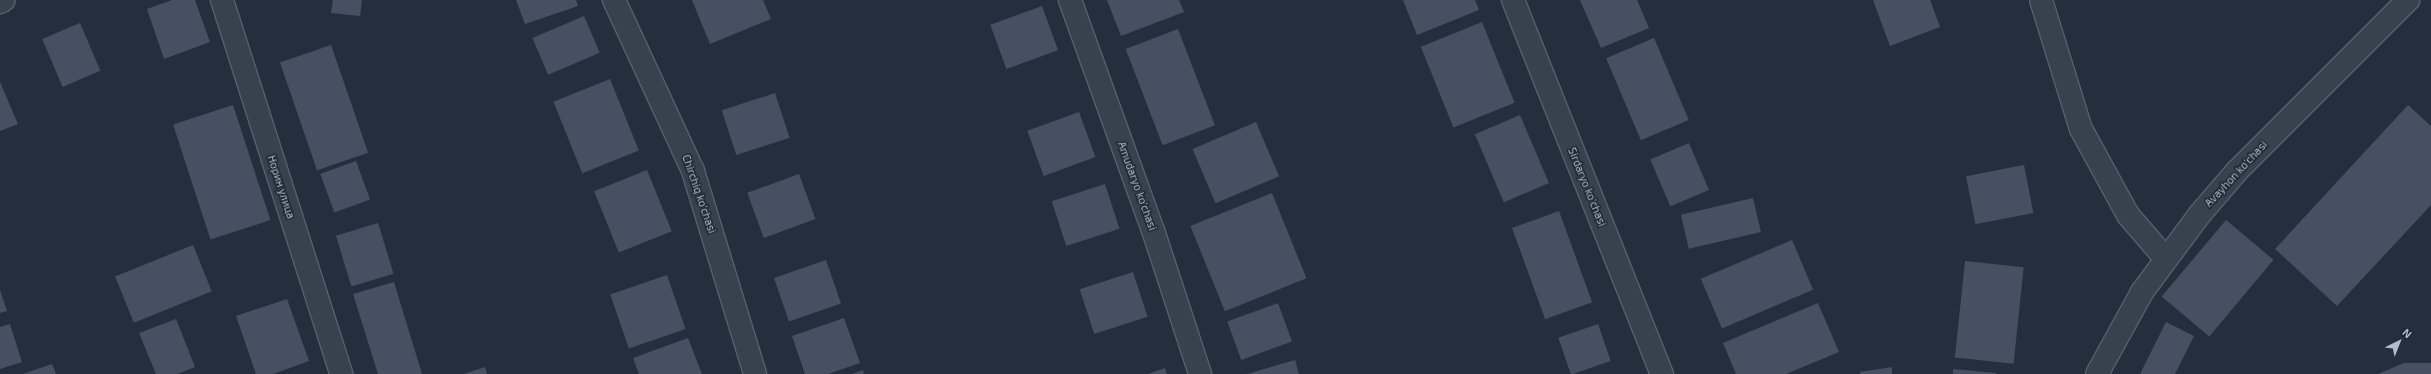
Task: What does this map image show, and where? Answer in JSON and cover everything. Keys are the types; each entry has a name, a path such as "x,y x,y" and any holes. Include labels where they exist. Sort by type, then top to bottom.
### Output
{"street":[{"path":"0,2 4,0"},
{"name":"Норин улица","path":"222,0 341,374"},
{"name":"Chirchiq ko'chasi","path":"614,0 693,171 755,374"},
{"name":"Amudaryo ko'chasi","path":"1070,0 1154,233 1200,374"},
{"name":"Sirdaryo ko'chasi","path":"1513,0 1662,374"},
{"path":"2041,0 2081,129 2128,215 2165,258"},
{"name":"Avayhon ko'chasi","path":"2097,374 2165,258 2236,171 2408,0"}],"building":[{"path":"172,0 195,0 210,42 164,59 147,9"},
{"path":"333,0 362,0 360,16 331,13"},
{"path":"516,0 576,0 578,6 525,24"},
{"path":"692,0 763,0 771,19 710,44"},
{"path":"1107,0 1179,0 1184,12 1121,36"},
{"path":"1403,0 1475,0 1479,10 1417,35"},
{"path":"1580,0 1637,0 1649,28 1601,48"},
{"path":"1873,0 1930,0 1940,27 1890,46"},
{"path":"1042,6 1058,50 1006,69 990,25"},
{"path":"584,16 600,53 548,75 532,38"},
{"path":"1482,22 1515,103 1453,127 1421,47"},
{"path":"80,23 100,71 63,87 42,39"},
{"path":"1178,29 1215,125 1163,145 1126,49"},
{"path":"1654,38 1689,120 1641,140 1606,58"},
{"path":"331,45 368,153 317,170 280,63"},
{"path":"610,79 639,150 582,173 553,102"},
{"path":"0,82 18,124 0,131"},
{"path":"775,93 790,138 736,155 722,110"},
{"path":"233,105 270,220 210,240 173,124"},
{"path":"2408,105 2431,126 2431,205 2337,306 2275,249"},
{"path":"1079,112 1095,157 1044,176 1027,131"},
{"path":"1520,115 1549,183 1504,202 1475,134"},
{"path":"1256,122 1279,176 1216,203 1192,149"},
{"path":"1689,143 1709,190 1670,206 1650,159"},
{"path":"356,161 370,200 334,213 320,174"},
{"path":"2024,165 2033,213 1975,224 1966,176"},
{"path":"647,170 672,231 619,253 594,191"},
{"path":"799,174 815,219 764,238 747,193"},
{"path":"1105,184 1120,229 1066,246 1052,201"},
{"path":"1272,193 1306,278 1225,311 1190,226"},
{"path":"1753,198 1761,232 1689,249 1681,215"},
{"path":"1559,211 1592,302 1545,319 1512,228"},
{"path":"2226,220 2273,260 2209,336 2162,297"},
{"path":"378,223 393,274 351,287 336,236"},
{"path":"1792,240 1813,290 1722,328 1701,279"},
{"path":"193,245 212,291 134,323 115,276"},
{"path":"826,260 841,303 789,321 774,278"},
{"path":"1965,261 2024,267 2014,364 1955,357"},
{"path":"1133,272 1148,317 1094,334 1080,289"},
{"path":"667,275 686,329 629,348 610,295"},
{"path":"394,282 422,374 378,374 353,294"},
{"path":"0,290 7,311 0,313"},
{"path":"287,299 309,361 273,374 256,374 236,316"},
{"path":"1278,303 1292,342 1241,360 1227,321"},
{"path":"1818,303 1839,352 1786,374 1736,374 1723,343"},
{"path":"844,318 860,363 828,374 805,374 792,336"},
{"path":"176,319 195,367 177,374 156,374 139,333"},
{"path":"2166,322 2194,336 2175,374 2140,374"},
{"path":"10,324 22,362 0,369 0,327"},
{"path":"1598,324 1611,361 1571,374 1558,338"},
{"path":"688,338 702,374 639,374 633,358"},
{"path":"1295,360 1299,374 1247,374"},
{"path":"2404,363 2431,363 2431,374 2378,374"},
{"path":"52,364 56,374 23,374"},
{"path":"485,367 487,374 463,374"},
{"path":"1892,367 1892,374 1860,374 1860,372"},
{"path":"1165,368 1167,374 1148,374"},
{"path":"1953,369 1996,373 1996,374 1953,374"},
{"path":"863,370 864,374 852,374"}]}
